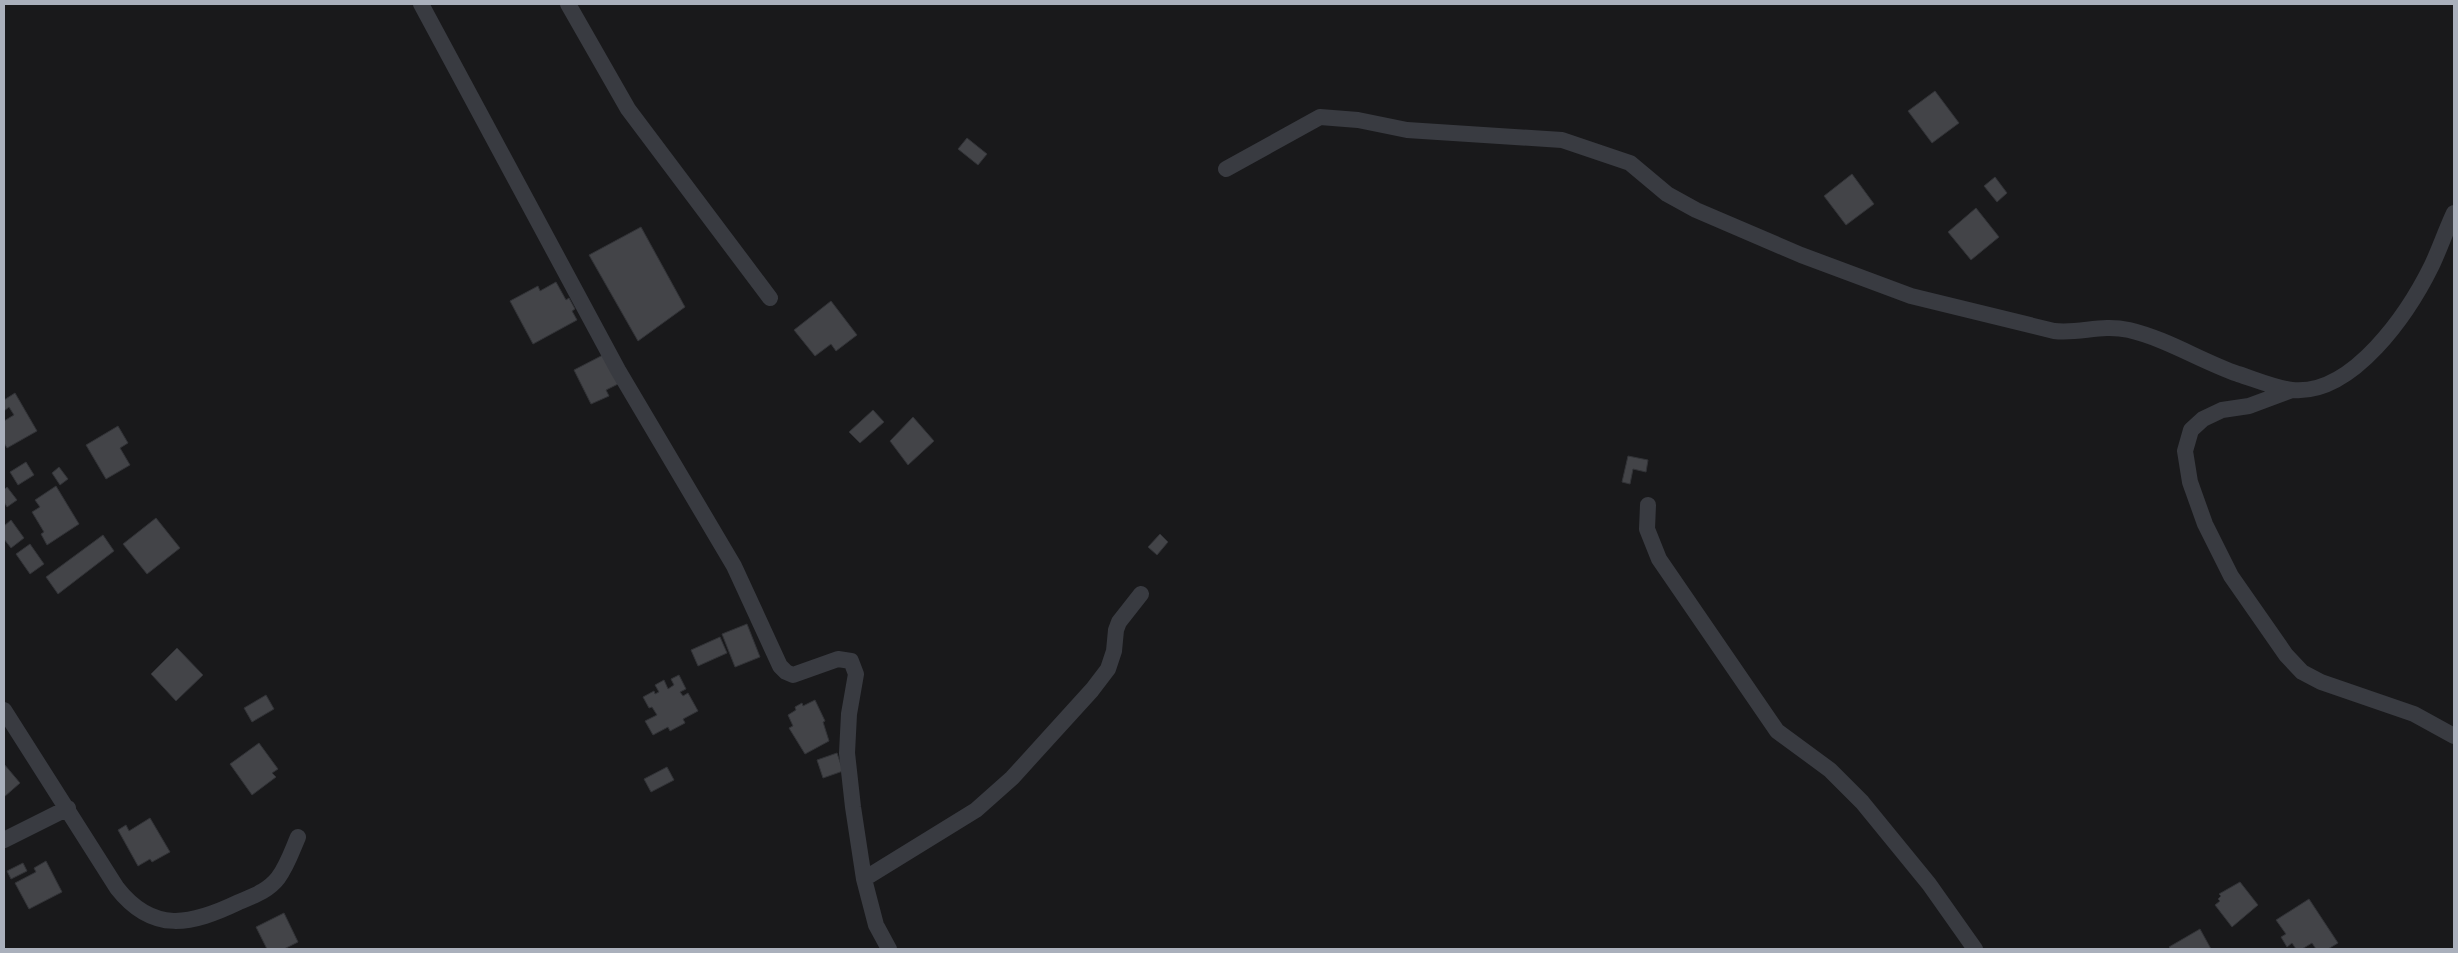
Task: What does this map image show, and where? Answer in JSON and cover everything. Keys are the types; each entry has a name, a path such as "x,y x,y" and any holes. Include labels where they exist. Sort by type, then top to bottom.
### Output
{"street":[{"path":"421,4 618,370 734,566 780,666 786,672 793,675 838,659 851,661 855,667 856,674 849,714 847,753 864,879 876,925 889,949"},
{"path":"568,4 628,110 770,298"},
{"path":"1226,169 1320,117 1358,120 1407,130 1562,140 1630,163 1667,194 1696,210 1801,255 1912,296 2054,331 2066,332 2108,326 2129,330 2151,336 2214,365 2292,390"},
{"path":"2454,213 2432,265 2405,312 2391,330 2346,375 2335,381 2306,389 2292,390 2249,406 2222,410 2203,419 2191,430 2185,450 2190,482 2205,524 2231,576 2286,655 2302,672 2321,682 2414,714 2454,736"},
{"path":"1648,504 1647,529 1659,559 1777,731 1830,770 1862,802 1929,884 1975,949"},
{"path":"864,879 976,810 1012,778 1092,690 1108,669 1114,650 1116,630 1141,594"},
{"path":"4,710 130,905 142,914 174,921 210,914 266,890 277,879 288,861 298,837"},
{"path":"4,840 68,808"}],"building":[{"path":"1935,91 1959,123 1932,143 1908,111"},
{"path":"967,138 987,154 978,165 958,149"},
{"path":"1852,174 1874,204 1846,225 1824,196"},
{"path":"1995,177 2007,193 1997,202 1984,186"},
{"path":"1976,208 1999,237 1971,260 1948,232"},
{"path":"641,227 685,307 638,341 589,255"},
{"path":"556,282 566,300 569,298 575,309 572,311 577,320 533,344 510,301 538,286 540,291"},
{"path":"831,301 857,335 836,351 831,344 815,356 794,330"},
{"path":"603,355 618,384 606,390 609,396 591,404 574,370"},
{"path":"15,393 37,431 7,448 4,443 4,421 14,415 9,407 4,411 4,400"},
{"path":"873,410 884,422 860,443 849,432"},
{"path":"913,417 934,441 908,465 890,441"},
{"path":"118,426 128,443 120,448 130,465 106,479 86,445"},
{"path":"1628,456 1648,460 1646,472 1633,469 1630,484 1622,482"},
{"path":"26,462 34,475 18,485 10,472"},
{"path":"59,467 68,479 60,485 52,473"},
{"path":"56,486 79,524 47,545 41,534 44,532 32,512 40,507 35,500"},
{"path":"7,487 17,500 7,507 4,502 4,490"},
{"path":"156,518 180,548 147,574 123,544"},
{"path":"11,520 24,538 11,548 4,539 4,526"},
{"path":"1160,534 1168,542 1157,555 1148,547"},
{"path":"103,535 114,551 58,594 46,577"},
{"path":"30,544 44,564 30,574 16,554"},
{"path":"747,624 760,657 735,667 722,634"},
{"path":"720,637 727,653 698,666 691,650"},
{"path":"177,648 203,675 176,701 151,674"},
{"path":"679,675 686,689 680,692 683,696 688,693 698,711 683,719 685,723 670,731 668,727 653,735 645,721 657,715 652,707 649,708 643,697 654,691 655,694 659,692 655,685 664,680 668,689 674,685 671,679"},
{"path":"266,695 274,709 252,722 244,708"},
{"path":"815,700 825,721 823,722 829,741 805,754 789,728 793,726 788,715 796,710 795,707 802,703 803,706"},
{"path":"259,743 278,769 272,773 276,777 252,795 230,764"},
{"path":"837,753 843,771 823,778 817,760"},
{"path":"4,764 20,783 4,797"},
{"path":"667,767 674,780 651,792 644,779"},
{"path":"150,818 170,852 152,862 150,859 138,866 118,830 126,825 129,831"},
{"path":"46,861 62,892 29,909 15,883 36,872 34,868"},
{"path":"23,863 27,871 11,879 7,871"},
{"path":"2240,882 2258,905 2232,927 2215,905 2220,901 2218,899 2221,896 2219,894"},
{"path":"2309,899 2338,943 2328,949 2316,949 2312,943 2302,949 2296,949 2292,943 2287,947 2281,937 2286,934 2276,920"},
{"path":"284,913 298,942 284,949 267,949 256,927"},
{"path":"2200,929 2211,949 2171,949 2169,947"}]}
